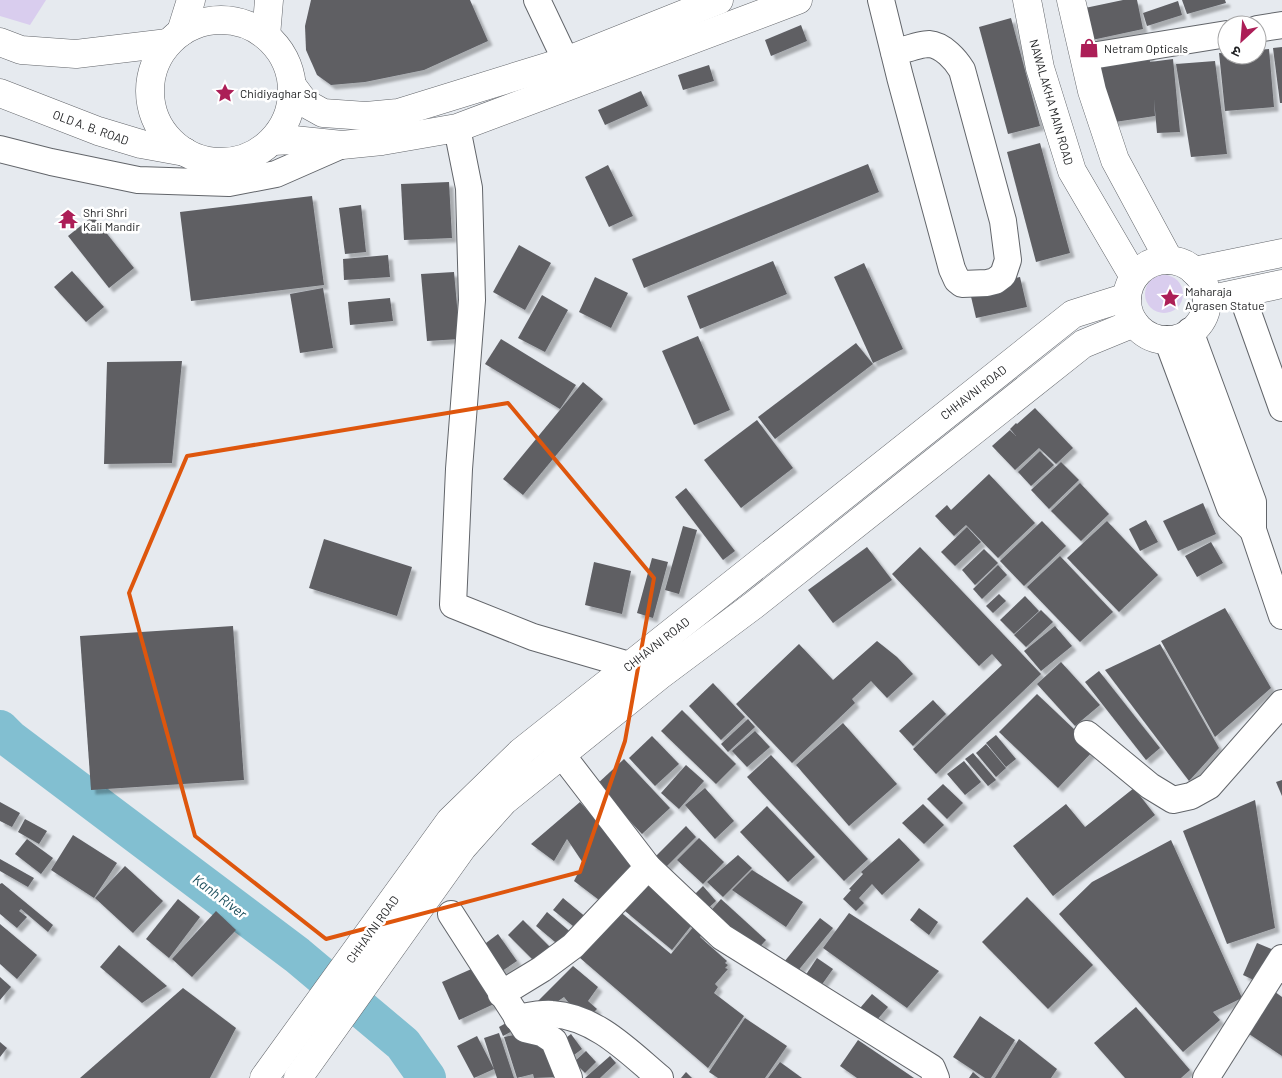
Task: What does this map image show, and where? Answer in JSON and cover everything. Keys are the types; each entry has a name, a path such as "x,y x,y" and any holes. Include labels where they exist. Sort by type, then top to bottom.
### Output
{"main road":[{"name":"OLD A. B. ROAD","path":"175,38 191,0"},
{"path":"266,36 269,0"},
{"path":"272,141 294,140 342,145 382,141 457,128 798,0"},
{"name":"NAWALAKHA MAIN ROAD","path":"1027,0 1040,68 1072,171 1131,287"},
{"path":"1072,0 1092,91 1115,160 1169,260"},
{"path":"293,87 305,103 323,113 366,116 398,113 566,61 705,3"},
{"name":"OLD A. B. ROAD","path":"0,93 98,131 141,144 185,152 207,161 231,162 253,155 272,141 284,125 291,107 293,87 289,68 280,51 266,36 251,26 232,21 213,20 194,25 175,38 158,58 151,77 150,97 155,116 164,134 185,152"},
{"name":"OLD A. B. ROAD","path":"10,46 76,54 175,38"},
{"path":"1194,271 1282,253"},
{"path":"1169,260 1182,264 1194,271 1201,280 1207,300 1204,316 1194,329 1179,335 1160,339 1144,332 1134,323 1128,307 1131,287 1144,267 1156,262 1169,260"},
{"path":"1207,300 1282,284"},
{"name":"CHHAVNI ROAD","path":"298,1078 392,924 436,862 450,821 521,752 1073,314 1131,287"},
{"name":"CHHAVNI ROAD","path":"436,862 462,848 504,801 659,676 754,605 1083,344 1134,323"},
{"name":"CHHAVNI ROAD","path":"264,1078 392,924"}],"street":[{"path":"537,0 566,61"},
{"path":"881,0 894,52 952,269 957,280 962,284 974,285 994,281 1004,275 1008,260 1003,221 962,70 949,54 929,44 894,52"},
{"path":"1267,27 1282,25"},
{"path":"1085,57 1217,36"},
{"path":"457,128 468,188 472,300 459,469 453,605 532,637 629,665"},
{"path":"5,151 138,180 229,183 276,174 342,145"},
{"path":"1241,293 1282,408"},
{"path":"1179,335 1253,502 1253,530 1282,616"},
{"path":"1087,734 1150,786 1172,800 1191,796 1209,786 1282,702"},
{"path":"549,729 562,755 648,866 722,937 932,1068 936,1078"},
{"path":"501,994 542,969 572,946 648,866"},
{"path":"451,914 524,1029 542,1033 554,1041 569,1078"},
{"path":"1206,1078 1282,958"},
{"path":"517,1018 551,1013 582,1020 608,1034 660,1078"}],"highlighted area":[{"path":"508,403 654,578 625,741 580,872 326,939 195,836 129,593 187,456"}],"shaded area":[{"path":"0,0 46,0 30,25 0,16"},
{"path":"1164,275 1178,280 1183,294 1178,308 1164,313 1150,308 1145,294 1150,280"}],"building":[{"path":"311,0 470,0 488,41 424,70 365,82 331,85 317,75 306,50 305,26"},
{"path":"1123,0 1137,0 1143,29 1092,40 1085,8"},
{"path":"1182,0 1225,0 1226,3 1187,14"},
{"path":"1178,1 1182,15 1147,26 1143,13"},
{"path":"1011,18 1040,126 1008,134 979,27"},
{"path":"801,25 807,41 771,56 765,40"},
{"path":"1282,47 1282,103 1280,103 1273,48"},
{"path":"1267,49 1269,49 1274,107 1225,111 1220,65 1267,65"},
{"path":"1149,51 1150,62 1173,59 1180,132 1157,133 1154,99 1155,116 1108,123 1097,63"},
{"path":"1215,61 1227,154 1191,157 1176,64"},
{"path":"709,65 714,81 683,90 678,75"},
{"path":"641,91 648,106 605,125 598,110"},
{"path":"1040,143 1070,253 1036,262 1007,152"},
{"path":"868,164 879,192 644,288 632,259"},
{"path":"608,165 633,216 609,227 585,177"},
{"path":"449,182 452,238 404,240 401,184"},
{"path":"312,196 324,285 191,301 180,212"},
{"path":"361,205 366,252 345,254 339,208"},
{"path":"93,216 134,268 109,288 68,236"},
{"path":"519,245 551,263 525,310 493,292"},
{"path":"388,255 390,277 344,280 343,259"},
{"path":"773,261 787,294 700,329 687,296"},
{"path":"864,263 903,349 873,363 834,277"},
{"path":"72,271 104,307 86,322 54,287"},
{"path":"454,272 460,339 427,341 421,274"},
{"path":"595,277 628,293 611,328 579,312"},
{"path":"1020,277 1027,307 976,318 969,288"},
{"path":"323,288 333,348 300,353 290,294"},
{"path":"542,295 568,310 545,352 518,338"},
{"path":"390,298 393,321 350,325 348,302"},
{"path":"698,336 730,410 694,425 662,351"},
{"path":"501,339 576,385 560,409 485,364"},
{"path":"856,343 873,364 775,439 758,417"},
{"path":"182,361 172,463 104,464 107,362"},
{"path":"583,382 603,399 523,495 503,479"},
{"path":"1035,408 1073,448 1056,464 1039,448 1015,470 992,446 1010,430 1016,436 1010,429"},
{"path":"757,420 793,468 741,508 704,460"},
{"path":"1040,451 1054,465 1031,486 1018,472"},
{"path":"1061,462 1079,480 1049,509 1031,490"},
{"path":"989,474 1035,523 998,558 966,525 954,536 935,516 947,505 951,510"},
{"path":"1080,483 1109,514 1081,541 1051,511"},
{"path":"686,488 735,551 723,560 675,497"},
{"path":"1203,503 1216,534 1178,551 1163,521"},
{"path":"1146,520 1158,542 1140,551 1129,529"},
{"path":"1042,521 1066,546 1024,586 1000,561"},
{"path":"1107,521 1158,575 1119,612 1067,558"},
{"path":"683,526 697,530 679,594 665,590"},
{"path":"967,527 981,542 955,566 941,552"},
{"path":"324,539 412,567 397,616 309,588"},
{"path":"1211,542 1223,563 1197,577 1185,556"},
{"path":"867,547 892,580 833,623 808,590"},
{"path":"920,547 1041,674 936,774 913,749 1002,665 992,654 979,666 892,574"},
{"path":"984,549 998,563 975,585 962,570"},
{"path":"1060,556 1113,612 1080,642 1027,587"},
{"path":"652,558 668,562 653,618 637,613"},
{"path":"594,562 631,571 622,614 585,605"},
{"path":"998,565 1007,575 982,599 973,589"},
{"path":"999,594 1006,601 993,613 986,606"},
{"path":"1025,596 1039,611 1014,634 1000,620"},
{"path":"1225,608 1271,688 1215,737 1161,641"},
{"path":"1041,610 1053,622 1026,647 1014,635"},
{"path":"233,626 244,780 91,790 80,636"},
{"path":"1055,626 1072,646 1041,671 1024,651"},
{"path":"877,641 897,657 913,674 887,698 871,681 852,699 855,703 792,763 736,704 799,644 833,680"},
{"path":"1160,644 1219,748 1189,781 1105,670"},
{"path":"1061,662 1100,705 1075,726 1037,684"},
{"path":"1099,671 1160,748 1146,760 1085,682"},
{"path":"713,683 745,717 721,740 689,706"},
{"path":"1037,694 1095,749 1058,788 999,732"},
{"path":"933,700 946,714 913,746 899,731"},
{"path":"682,710 736,764 716,784 661,731"},
{"path":"748,719 755,727 728,752 721,744"},
{"path":"843,723 897,784 849,826 796,765"},
{"path":"755,731 770,747 747,767 732,751"},
{"path":"996,735 1016,759 1006,767 986,743"},
{"path":"652,736 679,764 655,786 629,758"},
{"path":"986,744 1006,768 996,777 976,753"},
{"path":"973,753 996,780 988,786 965,759"},
{"path":"771,755 868,859 844,881 747,777"},
{"path":"624,759 670,808 642,834 596,785"},
{"path":"964,761 981,782 965,795 947,774"},
{"path":"686,765 704,781 679,809 661,793"},
{"path":"1282,780 1282,796 1276,782"},
{"path":"943,784 963,803 947,819 927,799"},
{"path":"705,788 734,821 715,839 685,805"},
{"path":"1134,788 1155,815 1053,896 1013,846 1066,804 1085,827"},
{"path":"1255,800 1275,928 1227,944 1183,831"},
{"path":"0,802 20,813 12,827 0,821"},
{"path":"580,802 636,866 603,903 574,881 583,863 567,839 554,861 531,844"},
{"path":"923,804 944,825 924,844 902,823"},
{"path":"767,806 815,857 788,882 740,832"},
{"path":"25,819 47,831 39,844 18,832"},
{"path":"686,826 696,837 662,871 651,861"},
{"path":"73,835 117,863 94,898 51,870"},
{"path":"699,838 724,862 703,884 677,860"},
{"path":"899,838 920,860 882,895 872,884 859,898 864,903 856,911 843,899 851,890 849,889 863,874 861,872"},
{"path":"27,839 53,858 41,874 15,854"},
{"path":"1171,840 1242,998 1213,1012 1220,1020 1183,1052 1059,914 1092,882"},
{"path":"738,855 752,868 723,897 707,882"},
{"path":"0,859 34,878 28,887 0,871"},
{"path":"125,866 163,901 133,933 95,898"},
{"path":"752,870 803,902 786,927 732,890"},
{"path":"651,878 698,917 672,950 625,911"},
{"path":"2,883 53,925 48,932 21,909 19,911 27,917 17,928 0,914 0,884"},
{"path":"703,886 716,901 704,912 691,898"},
{"path":"1027,897 1093,965 1048,1009 982,942"},
{"path":"563,898 588,919 578,930 553,910"},
{"path":"178,899 200,917 169,958 146,939"},
{"path":"721,899 766,940 753,954 708,914"},
{"path":"919,908 938,922 929,935 910,920"},
{"path":"618,910 671,954 699,920 708,927 700,937 727,961 725,963 728,965 725,968 728,969 715,984 718,987 714,993 744,1016 708,1068 580,958"},
{"path":"216,911 236,930 192,977 172,959"},
{"path":"547,912 574,935 561,947 536,926"},
{"path":"849,913 939,971 907,1008 823,948"},
{"path":"820,918 833,928 797,972 784,962"},
{"path":"523,920 555,952 540,967 508,935"},
{"path":"0,924 37,955 17,979 0,964"},
{"path":"498,934 517,961 496,975 478,949"},
{"path":"1257,943 1274,950 1260,983 1243,975"},
{"path":"119,945 167,986 142,1003 100,967"},
{"path":"817,958 833,969 818,990 803,979"},
{"path":"573,966 598,987 588,1001 597,1009 587,1019 572,1007 564,997 544,1011 536,1003"},
{"path":"476,967 494,1004 459,1020 442,982"},
{"path":"0,977 11,987 0,1000"},
{"path":"183,988 236,1028 210,1078 80,1078"},
{"path":"1271,989 1282,997 1282,1056 1243,1030"},
{"path":"872,994 888,1007 871,1027 855,1014"},
{"path":"1136,1007 1190,1070 1181,1078 1125,1078 1094,1043"},
{"path":"980,1016 1015,1040 991,1078 985,1078 953,1057"},
{"path":"515,1018 520,1027 503,1036 499,1027"},
{"path":"745,1018 787,1046 765,1078 718,1078 709,1072"},
{"path":"499,1033 514,1078 497,1078 484,1038"},
{"path":"524,1033 526,1043 547,1039 556,1077 534,1078 533,1074 517,1078 504,1037"},
{"path":"571,1034 582,1049 570,1058 558,1044"},
{"path":"477,1036 494,1069 474,1078 457,1046"},
{"path":"1019,1039 1057,1069 1051,1078 995,1078"},
{"path":"858,1040 914,1078 857,1078 840,1066"},
{"path":"0,1042 7,1048 0,1057"},
{"path":"586,1051 596,1062 585,1073 574,1062"},
{"path":"610,1056 616,1063 600,1078 585,1078"},
{"path":"780,1062 802,1078 768,1078"},
{"path":"686,1072 692,1078 681,1078"},
{"path":"973,1072 980,1078 969,1078"}],"waterway":[{"name":"Kanh River","path":"0,729 10,739 297,955 403,1044 427,1078"}],"place":[{"name":"Netram Opticals","path":"1089,48"},
{"name":"Chidiyaghar Sq","path":"225,93"},
{"name":"Shri Shri Kali Mandir","path":"68,219"},
{"name":"Maharaja Agrasen Statue","path":"1170,298"}]}
